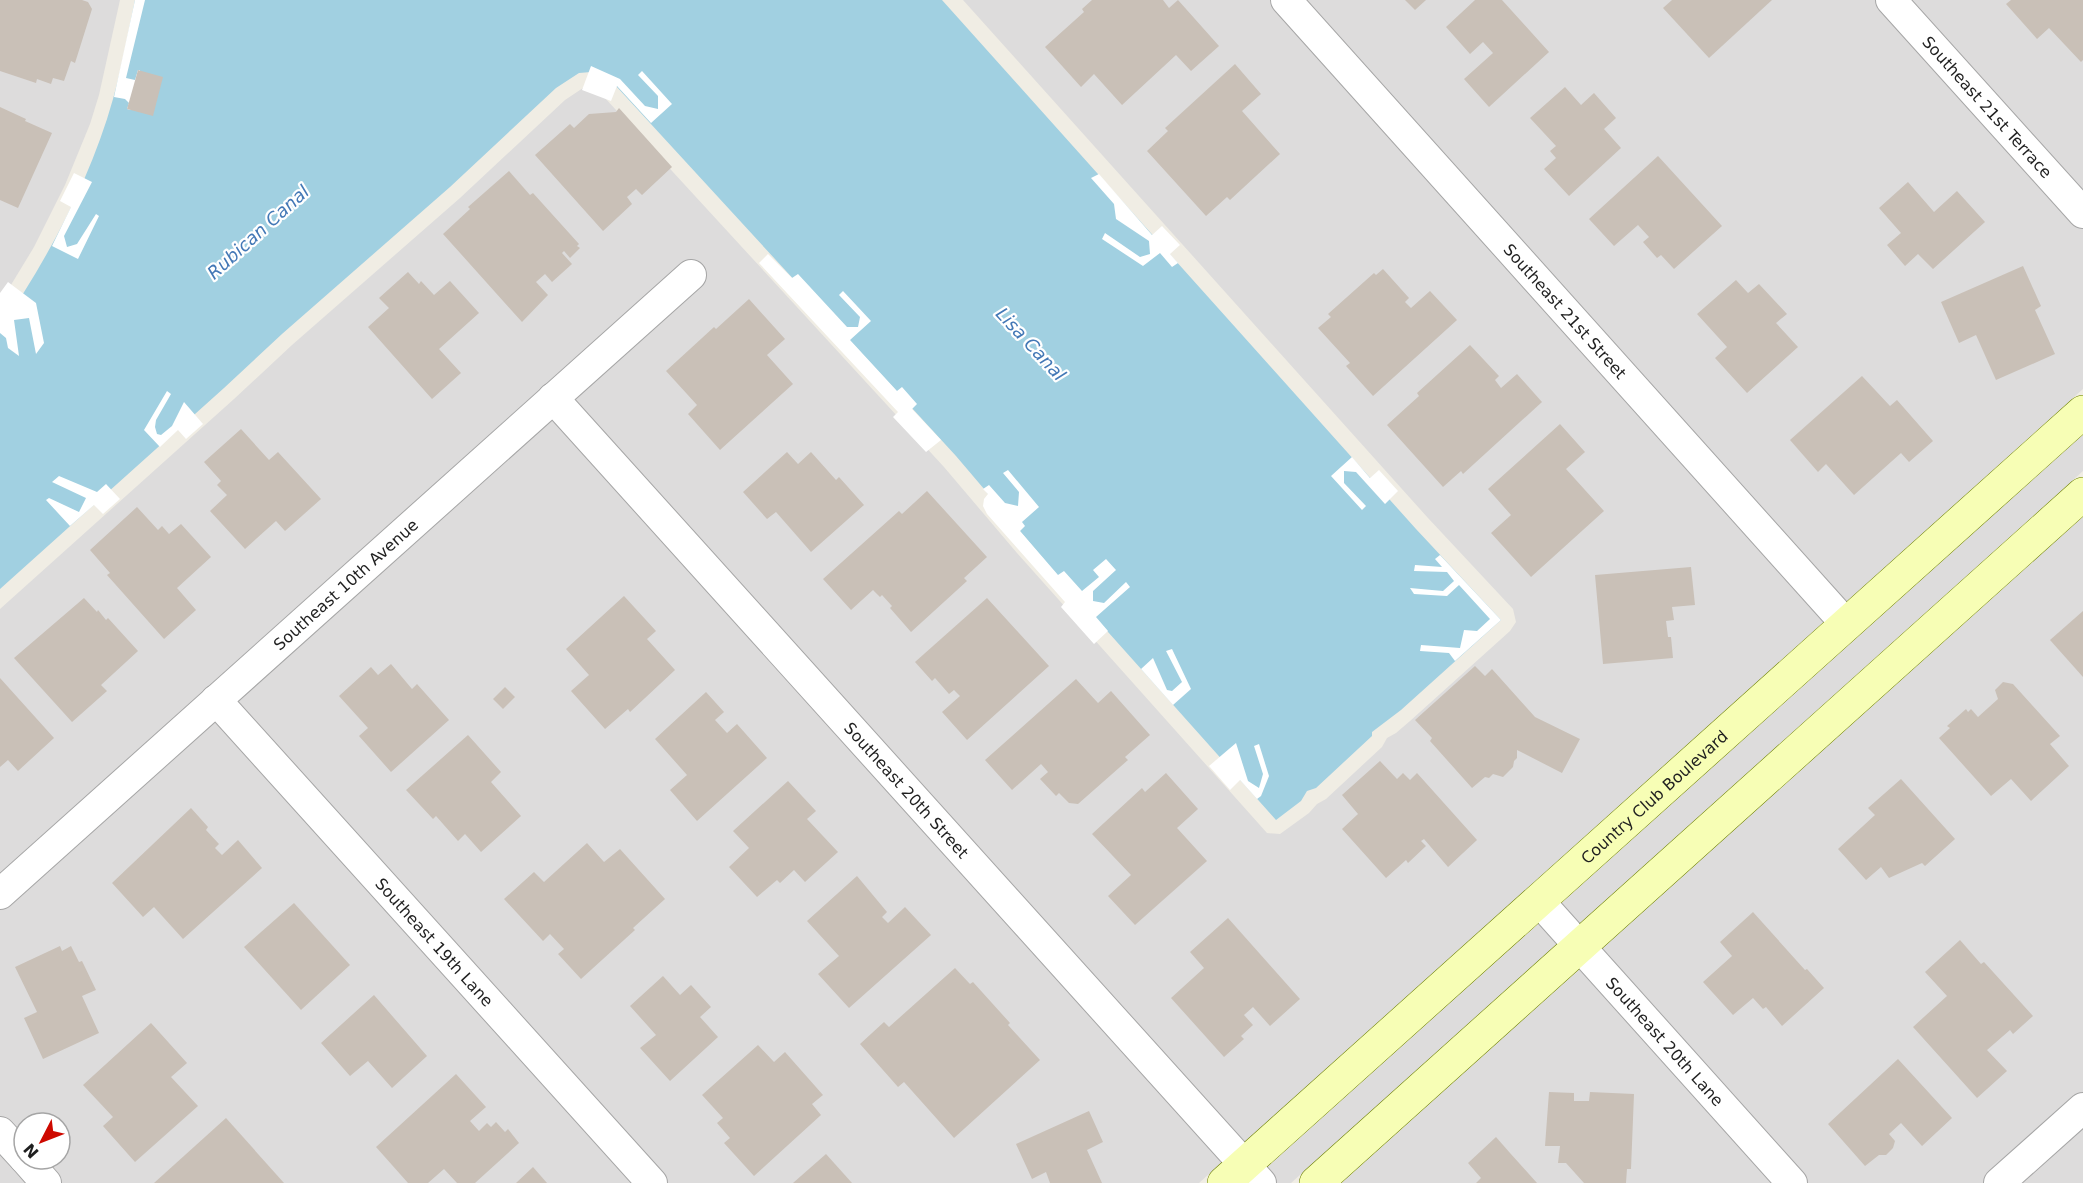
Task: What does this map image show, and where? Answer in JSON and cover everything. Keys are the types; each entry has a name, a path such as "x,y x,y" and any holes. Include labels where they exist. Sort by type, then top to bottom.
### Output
{"main road":[{"name":"Country Club Boulevard","path":"1243,1177 1538,900 2083,412"},
{"path":"1316,1183 2083,494"}],"street":[{"name":"Southeast 21st Street","path":"1286,0 1846,624"},
{"name":"Southeast 21st Terrace","path":"1891,0 2083,213"},
{"name":"Southeast 10th Avenue","path":"0,894 691,275"},
{"name":"Southeast 20th Street","path":"553,398 1243,1177"},
{"name":"Southeast 19th Lane","path":"216,700 652,1183"},
{"name":"Southeast 20th Lane","path":"1538,900 1792,1183"},
{"path":"1999,1183 2083,1108"},
{"path":"0,1132 12,1146"},
{"path":"35,1171 46,1183"}],"shaded area":[{"path":"0,0 120,0 99,95 90,124 65,185 34,247 0,303"},
{"path":"963,0 2083,0 2083,389 1199,1183 0,1183 0,609 292,345 460,198 565,100 583,88 605,98 944,467 1017,553 1267,833 1280,834 1326,799 1382,747 1387,738 1410,721 1510,631 1516,622 1513,609 1428,518"},
{"path":"2083,435 2083,471 1291,1183 1250,1183"},
{"path":"2083,517 2083,1183 1342,1183"}],"water":[{"path":"135,0 942,0 1416,529 1501,620 1401,710 1372,732 1372,736 1316,788 1307,791 1301,801 1276,820 1058,576 956,456 616,86 591,72 579,73 556,88 450,187 282,334 0,589 0,329 51,247 92,160 104,130 116,87"}],"pier":[{"path":"135,0 145,0 126,78 135,80 140,70 131,110 127,109 129,103 125,99 114,97"},
{"path":"591,66 620,79 645,106 658,109 658,96 638,75 642,71 672,104 651,123 617,86 611,101 582,90"},
{"path":"74,173 92,182 64,236 67,247 77,244 96,214 99,216 78,259 52,246 71,207 60,201"},
{"path":"1099,174 1152,235 1162,226 1180,245 1170,254 1178,263 1172,267 1160,253 1143,266 1102,239 1105,233 1140,257 1150,254 1149,241 1116,219 1114,204 1091,178"},
{"path":"768,254 792,278 798,274 847,327 858,327 860,317 839,295 843,291 871,321 850,340 897,391 902,387 917,404 912,409 941,440 926,452 893,417 898,412 759,263"},
{"path":"8,282 36,303 44,343 36,354 29,318 14,320 19,356 8,348 6,338 0,333 0,293"},
{"path":"167,391 171,394 156,420 157,434 161,435 172,426 184,402 203,424 186,439 178,430 160,447 144,430"},
{"path":"1352,457 1370,478 1379,470 1398,491 1385,504 1356,472 1344,471 1344,483 1366,506 1362,510 1331,476"},
{"path":"1008,470 1039,507 1022,522 1025,526 1020,531 1058,575 1064,571 1082,591 1099,577 1093,570 1106,559 1116,570 1093,591 1093,601 1104,603 1126,582 1130,587 1096,617 1108,631 1094,644 1061,607 1065,602 987,514 983,506 988,494 983,489 989,485 1005,503 1018,506 1019,492 1003,473"},
{"path":"59,476 97,492 106,484 120,499 103,514 94,505 70,526 46,500 49,498 79,512 86,498 52,482"},
{"path":"1440,555 1501,620 1455,661 1449,653 1420,651 1421,645 1460,648 1464,630 1477,631 1490,619 1459,585 1447,596 1414,594 1410,588 1443,591 1454,581 1447,572 1414,571 1415,565 1442,567 1435,559"},
{"path":"1172,649 1191,689 1173,705 1141,669 1153,658 1167,690 1172,691 1182,682 1166,651"},
{"path":"1236,743 1248,781 1259,788 1263,774 1254,746 1259,744 1269,776 1261,796 1257,799 1240,780 1230,790 1209,766"}],"building":[{"path":"0,0 82,0 88,2 92,9 75,63 71,61 64,81 53,78 51,84 37,79 36,83 0,71"},
{"path":"1092,0 1163,0 1169,8 1178,0 1219,46 1191,71 1176,55 1122,105 1094,74 1081,87 1045,47 1084,12 1082,9"},
{"path":"1405,0 1426,0 1415,10"},
{"path":"1475,0 1502,0 1549,52 1489,107 1464,79 1493,53 1483,42 1470,54 1446,27"},
{"path":"1672,0 1772,0 1709,58 1663,8"},
{"path":"2011,0 2083,0 2083,60 2081,62 2049,28 2037,39 2006,4"},
{"path":"1235,64 1261,94 1242,111 1280,154 1230,200 1227,197 1206,216 1147,151 1168,131 1165,128"},
{"path":"138,70 163,77 153,116 127,109"},
{"path":"1565,87 1581,105 1594,93 1616,118 1604,129 1621,148 1569,196 1544,169 1556,158 1550,151 1556,146 1530,118"},
{"path":"0,107 52,133 18,208 0,200"},
{"path":"619,108 672,167 642,195 636,189 627,197 632,204 603,231 535,155 570,124 574,128 589,114 616,112"},
{"path":"1658,156 1722,226 1674,269 1661,255 1657,258 1643,242 1649,237 1638,225 1614,246 1589,219"},
{"path":"509,171 530,195 533,193 579,244 577,246 580,248 570,258 564,251 562,253 572,264 552,282 545,274 536,282 548,295 522,322 443,234 470,209 468,207"},
{"path":"1908,182 1934,212 1957,191 1985,222 1933,269 1918,254 1905,266 1887,245 1901,233 1879,208"},
{"path":"2023,266 2041,306 2035,310 2055,354 1996,380 1976,335 1959,343 1941,302"},
{"path":"1383,269 1409,298 1405,302 1411,308 1430,291 1457,320 1373,396 1346,366 1350,363 1318,328 1331,317 1328,314 1374,273 1376,275"},
{"path":"408,272 419,284 421,281 434,295 450,281 479,313 439,349 461,373 432,399 368,327 389,308 379,298"},
{"path":"1736,280 1748,293 1759,284 1787,314 1776,323 1798,347 1747,393 1715,358 1727,347 1697,314"},
{"path":"749,299 785,339 767,355 793,384 720,450 688,414 697,405 666,371"},
{"path":"1470,345 1499,376 1495,380 1501,388 1517,374 1542,402 1463,474 1461,471 1443,487 1387,425 1419,396 1417,393"},
{"path":"1862,376 1890,406 1897,400 1933,441 1909,462 1901,453 1854,495 1826,464 1818,472 1790,440"},
{"path":"1560,424 1585,452 1566,469 1604,511 1531,577 1491,533 1511,515 1488,489"},
{"path":"241,429 269,460 278,452 321,499 285,531 276,521 245,549 210,511 227,495 217,485 221,481 204,462"},
{"path":"787,452 798,464 811,452 836,480 839,477 864,505 811,552 776,512 767,519 743,492"},
{"path":"927,491 987,557 964,578 967,581 911,632 882,595 880,597 873,590 851,610 823,579 899,511 902,514"},
{"path":"137,507 158,530 162,526 169,534 181,524 211,557 177,588 196,610 164,639 107,575 110,573 90,550"},
{"path":"1691,567 1695,605 1672,607 1674,620 1666,621 1668,637 1671,637 1673,658 1603,664 1595,575"},
{"path":"624,596 656,631 647,639 675,670 630,712 628,709 605,729 571,691 589,675 566,649"},
{"path":"84,598 106,620 108,618 138,651 101,685 107,691 72,722 14,658"},
{"path":"987,598 1049,666 967,740 942,712 960,696 954,690 949,694 935,678 932,681 915,662"},
{"path":"2083,611 2083,677 2050,640"},
{"path":"391,664 412,689 417,684 449,720 391,772 359,736 368,728 339,696 371,667 378,675"},
{"path":"1475,666 1485,676 1492,669 1535,717 1580,739 1562,773 1517,750 1517,758 1513,767 1503,777 1493,774 1489,778 1485,777 1472,788 1430,741 1432,738 1415,720"},
{"path":"0,678 54,738 18,771 8,760 0,767"},
{"path":"1076,679 1098,703 1111,691 1150,735 1125,757 1128,760 1078,804 1069,803 1059,793 1056,796 1040,779 1048,772 1041,764 1012,790 985,760"},
{"path":"2003,682 2013,684 2060,736 2050,744 2069,766 2031,801 2011,779 1991,796 1939,738 1950,728 1947,726 1966,709 1968,712 1971,709 1978,717 1998,699 1995,690"},
{"path":"505,687 515,697 503,709 493,699"},
{"path":"706,692 724,712 715,720 727,733 737,724 767,758 697,821 670,790 687,775 655,739"},
{"path":"468,735 501,772 491,782 521,816 481,852 465,834 458,841 436,816 433,819 406,790"},
{"path":"1380,761 1397,779 1403,773 1410,780 1417,773 1477,840 1448,867 1424,839 1421,841 1426,846 1408,863 1406,860 1386,878 1342,829 1358,814 1342,795"},
{"path":"1166,773 1198,809 1177,828 1207,861 1135,925 1108,896 1131,875 1092,834 1142,788 1145,792"},
{"path":"1901,779 1955,839 1925,866 1922,863 1889,878 1881,867 1866,880 1838,849 1875,815 1868,808"},
{"path":"788,781 816,811 807,819 838,852 805,882 794,870 780,883 777,880 757,897 729,867 749,848 733,831"},
{"path":"191,808 208,827 206,830 219,844 215,848 222,855 238,840 262,868 183,939 154,907 143,917 112,883"},
{"path":"587,843 604,862 620,849 665,899 581,979 558,954 564,949 550,934 543,941 504,899 534,872 544,882"},
{"path":"857,876 887,912 882,917 888,923 905,907 931,935 849,1008 818,974 839,956 807,921"},
{"path":"294,903 350,965 301,1010 244,947"},
{"path":"1753,912 1824,988 1782,1026 1766,1007 1763,1009 1753,998 1733,1015 1703,982 1732,956 1720,942"},
{"path":"1228,918 1300,999 1270,1026 1253,1007 1244,1015 1253,1025 1241,1036 1244,1039 1224,1057 1171,998 1204,968 1190,952"},
{"path":"1960,940 1981,964 1984,962 2033,1016 2013,1034 2010,1030 1987,1050 2007,1071 1977,1098 1913,1027 1947,996 1925,972"},
{"path":"60,946 62,951 71,946 79,962 82,961 96,990 82,996 99,1033 43,1059 24,1018 37,1012 15,967"},
{"path":"955,968 970,984 973,982 1040,1060 954,1138 904,1082 898,1087 860,1044 884,1022 889,1027"},
{"path":"663,976 680,995 691,985 711,1007 700,1017 718,1037 670,1081 640,1048 656,1035 630,1006"},
{"path":"374,995 427,1056 392,1088 368,1061 350,1076 321,1043"},
{"path":"151,1023 187,1063 171,1077 198,1106 135,1162 103,1126 113,1117 83,1085"},
{"path":"758,1045 774,1062 785,1052 823,1095 812,1104 821,1115 754,1176 724,1143 730,1138 717,1123 723,1118 702,1095"},
{"path":"1898,1059 1952,1118 1922,1146 1901,1123 1889,1134 1895,1141 1893,1148 1886,1155 1879,1155 1865,1166 1828,1124"},
{"path":"456,1074 486,1107 470,1121 479,1131 487,1123 491,1127 496,1122 505,1132 508,1129 519,1143 475,1183 457,1183 444,1169 428,1183 408,1183 376,1147"},
{"path":"1549,1092 1574,1093 1574,1101 1589,1101 1590,1092 1634,1094 1631,1169 1627,1169 1626,1183 1584,1183 1566,1163 1558,1163 1560,1146 1545,1146"},
{"path":"1089,1111 1103,1142 1087,1150 1102,1183 1050,1183 1046,1172 1032,1179 1016,1144"},
{"path":"226,1118 284,1183 154,1183"},
{"path":"1496,1137 1537,1183 1476,1183 1481,1178 1468,1163"},
{"path":"826,1154 852,1183 793,1183"},
{"path":"533,1167 547,1183 516,1183"}],"water label":[{"name":"Rubican Canal","path":"258,232"},
{"name":"Lisa Canal","path":"1031,344"}]}
